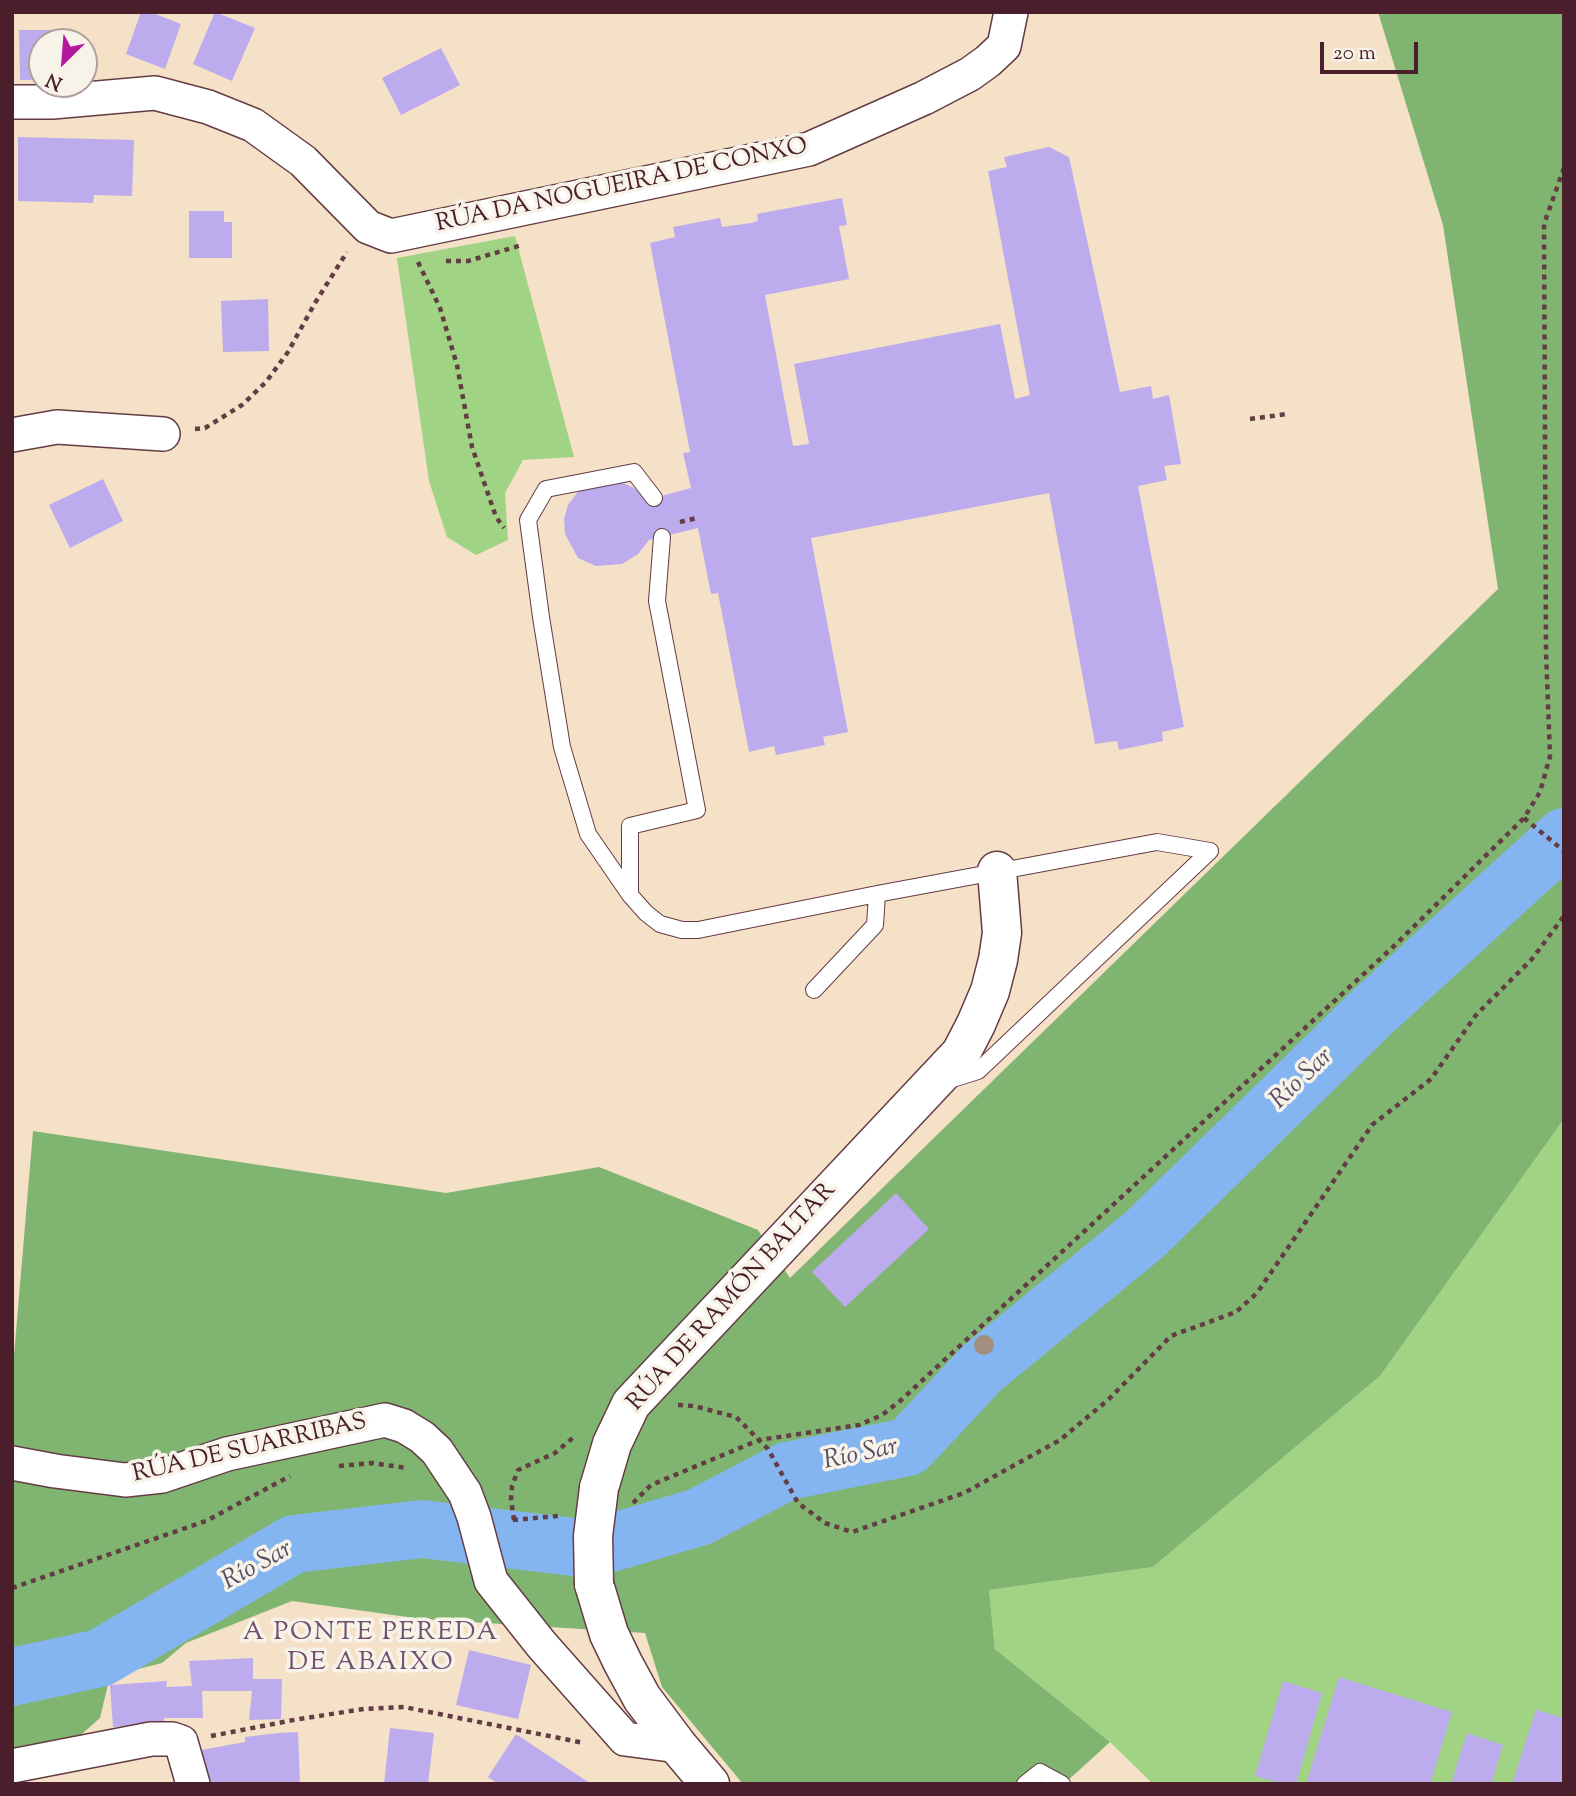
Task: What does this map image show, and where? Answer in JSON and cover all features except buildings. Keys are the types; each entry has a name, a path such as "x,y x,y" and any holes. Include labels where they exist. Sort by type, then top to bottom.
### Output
{"street":[{"name":"RÚA DA NOGUEIRA DE CONXO","path":"379,232 809,149 925,98 970,74 1004,46 1011,12"},
{"path":"12,102 52,102 155,93 208,107 253,125 303,161 379,232"},
{"path":"12,435 57,427 163,434"},
{"name":"RÚA DE RAMÓN BALTAR","path":"710,1784 642,1698 609,1634 594,1584 593,1536 599,1488 612,1444 631,1404 961,1053 990,991 998,960 1002,933 997,871"},
{"name":"RÚA DE SUARRIBAS","path":"12,1463 125,1480 162,1476 227,1454 385,1420 404,1426 422,1437 437,1451 465,1493 491,1581 541,1644 625,1739"},
{"path":"12,1766 151,1739 172,1739 181,1742 193,1784"},
{"path":"625,1739 678,1746"}],"lane":[{"path":"654,498 634,472 546,489 528,520 562,747 588,834 631,895 646,913 660,924 682,930 698,930 1157,842 1210,851 978,1070 930,1086"},
{"path":"631,895 630,825 697,810 657,601 662,537"},
{"path":"814,990 875,925 877,894"},
{"path":"1025,1784 1040,1772 1062,1784"}],"path":[{"path":"632,1504 651,1485 759,1440 859,1425 882,1415 1393,947 1524,818 1539,792 1550,756 1546,652 1544,224 1564,168"},
{"path":"163,434 205,428 242,405 266,382 288,352 341,260 359,241 379,232"},
{"path":"417,260 440,308 457,365 472,447 496,517 508,532 528,520"},
{"path":"1250,419 1287,414"},
{"path":"673,523 697,518"},
{"path":"1524,818 1564,851"},
{"path":"631,1404 694,1406 736,1417 768,1449 798,1503 825,1523 852,1532 964,1493 1060,1440 1108,1399 1171,1336 1236,1312 1257,1293 1372,1125 1431,1079 1476,1015 1532,959 1564,916"},
{"path":"514,1520 512,1486 518,1470 555,1453 578,1433"},
{"path":"336,1467 372,1463 453,1474"},
{"path":"12,1588 206,1521 300,1471"},
{"path":"475,1521 558,1516"},
{"path":"181,1742 325,1715 404,1707 608,1747 625,1739"}],"green space":[{"path":"1378,12 1564,12 1564,1119 1380,1376 1153,1567 989,1590 995,1649 1110,1742 1064,1784 743,1784 662,1687 645,1633 422,1619 292,1601 186,1643 162,1663 110,1676 100,1718 75,1740 12,1753 12,1379 33,1131 446,1193 599,1167 758,1230 790,1278 1498,589 1443,225"},
{"path":"515,236 574,457 523,460 505,493 508,540 476,555 447,537 429,481 397,258"},
{"path":"1564,1119 1564,1784 1153,1784 1110,1742 995,1649 989,1590 1153,1567 1380,1376"}],"waterway":[{"name":"Río Sar","path":"12,1677 100,1658 294,1544 422,1529 590,1549 699,1517 787,1471 908,1447 982,1368 1145,1234 1371,1013 1564,837"}],"district":[{"name":"A PONTE PEREDA DE ABAIXO","path":"371,1650"}]}
